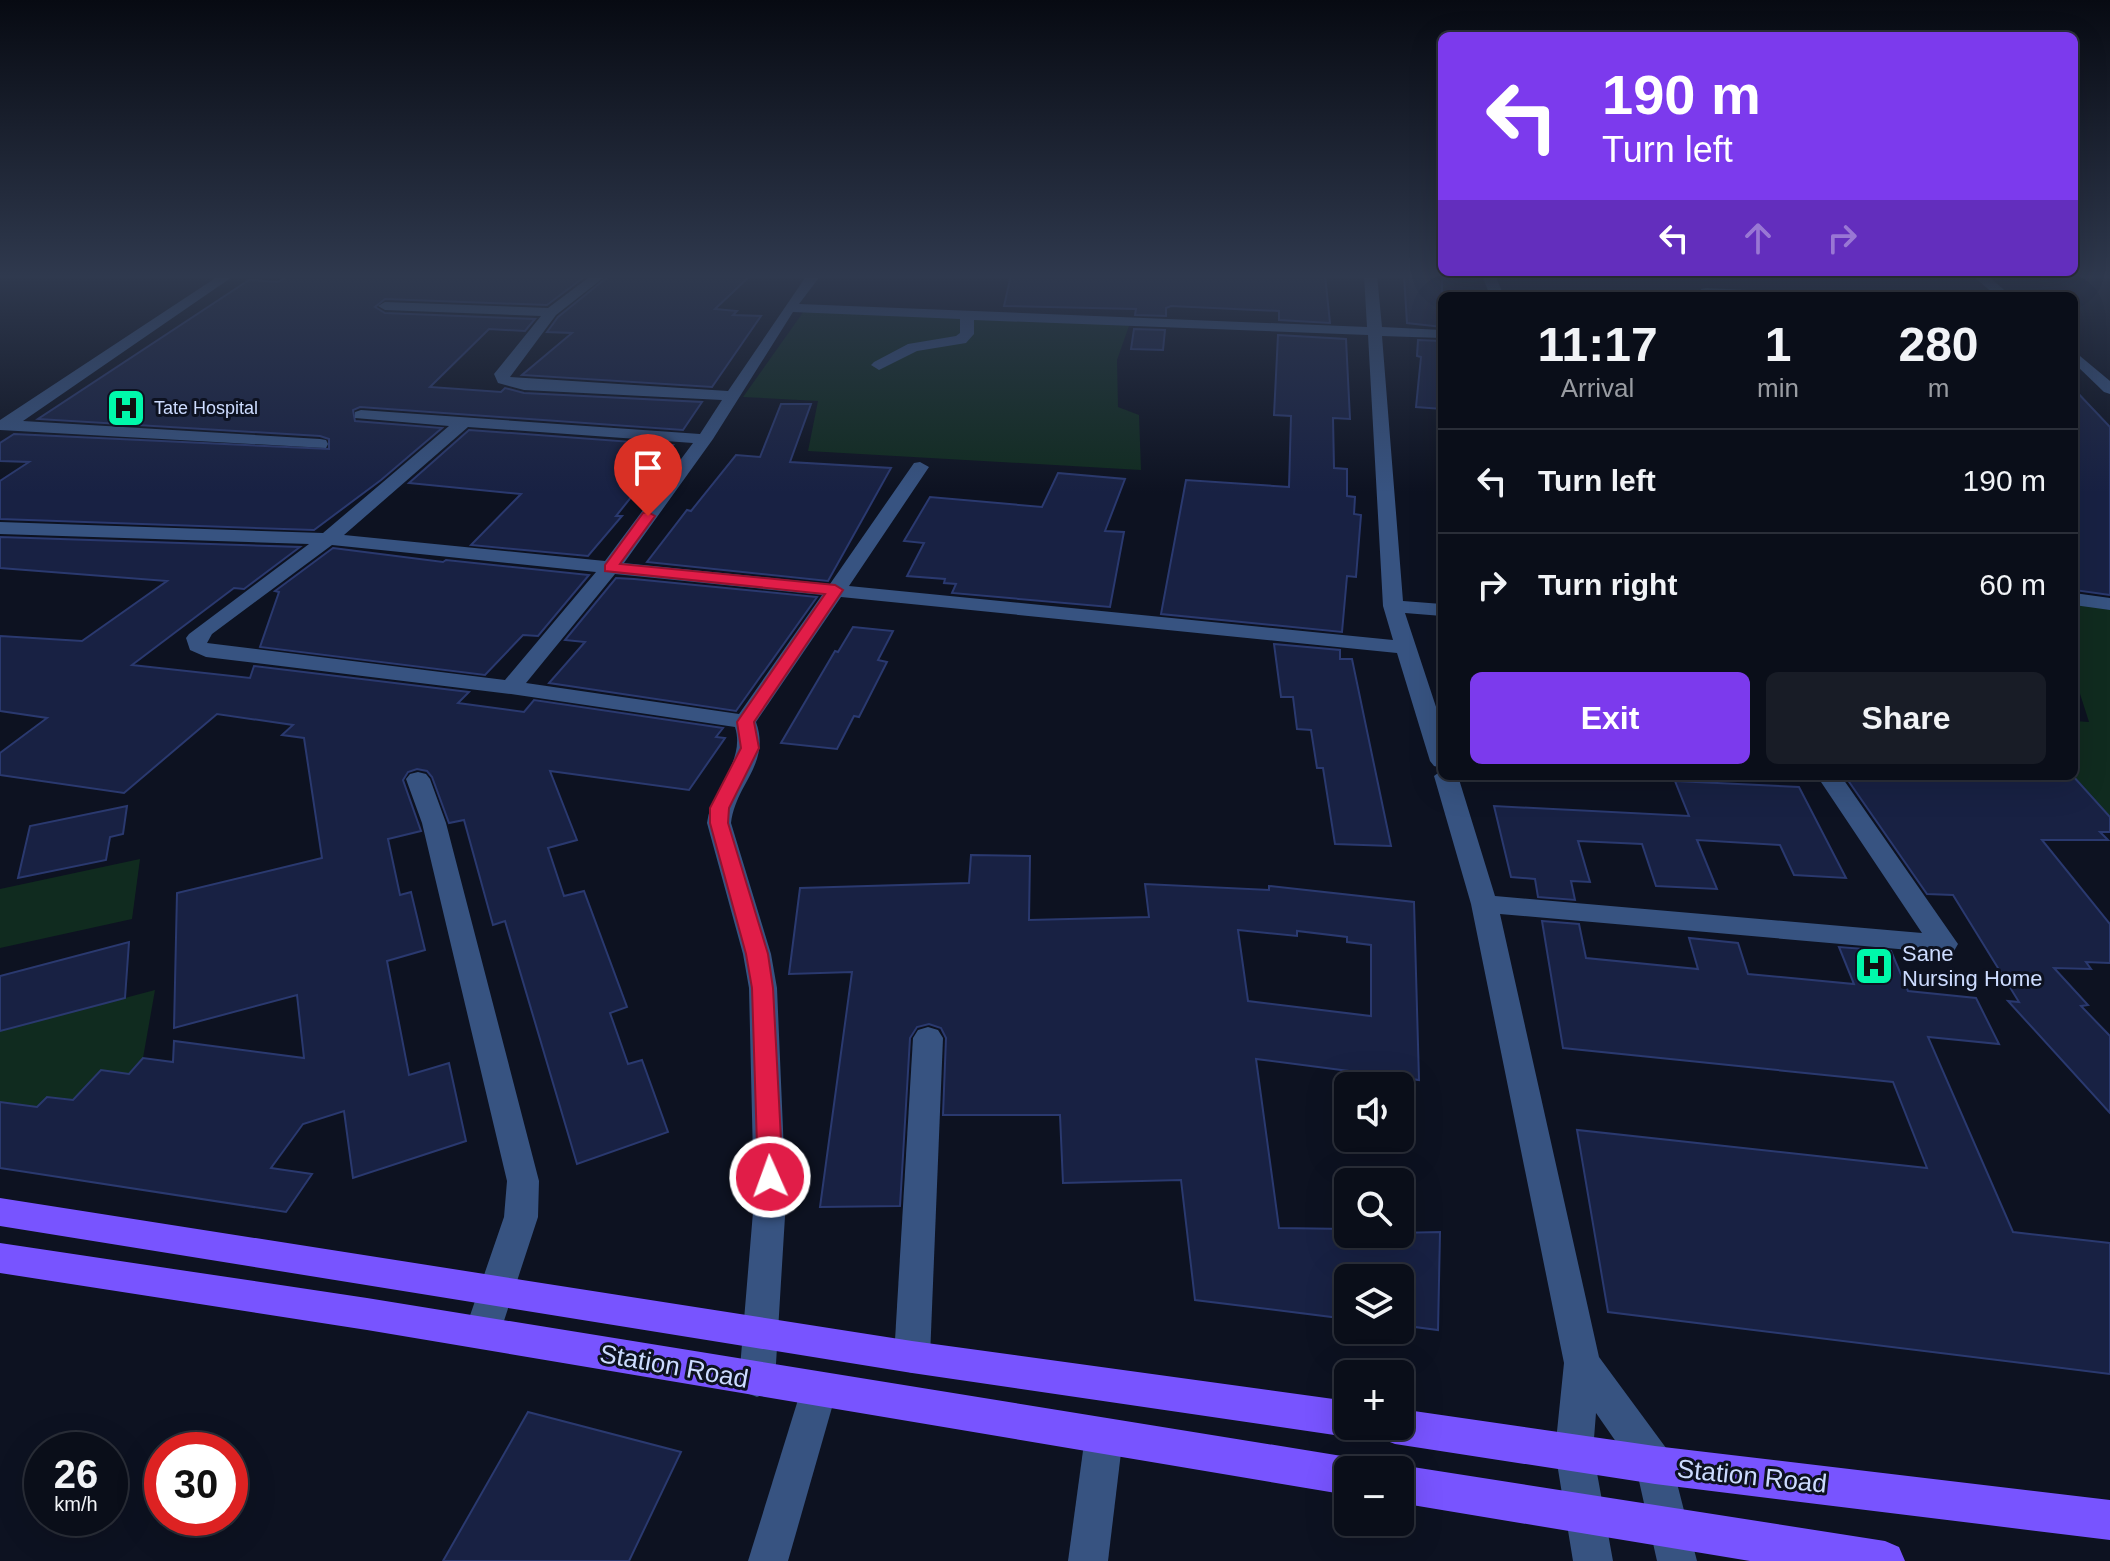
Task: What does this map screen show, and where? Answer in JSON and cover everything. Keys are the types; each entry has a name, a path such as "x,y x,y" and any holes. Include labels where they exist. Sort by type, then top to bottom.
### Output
{"main road":[{"name":"Station Road","path":"0,1212 912,1357 1334,1417"},
{"name":"Station Road","path":"0,1258 482,1333 1334,1474"},
{"name":"Station Road","path":"1414,1429 1655,1465 2110,1520"},
{"path":"1414,1486 1584,1513 1674,1545 1885,1561"}],"street":[{"path":"2,423 103,348"},
{"path":"2,423 117,348"},
{"path":"523,348 502,374 503,380 524,385 733,396"},
{"path":"511,687 610,568 705,439 764,348"},
{"path":"879,365 911,348"},
{"path":"1377,348 1393,606 1438,748"},
{"path":"2078,358 2103,375 2110,389"},
{"path":"2078,373 2103,375"},
{"path":"361,415 705,439"},
{"path":"464,422 328,539 205,630 196,638 197,646 206,651 511,687 745,722"},
{"path":"2,423 320,444"},
{"path":"757,1380 770,1200 763,988 757,954 719,823 719,808 750,748 745,722 920,467"},
{"path":"0,528 328,539 1408,648"},
{"path":"2078,600 2110,604"},
{"path":"1393,606 1438,610"},
{"path":"418,779 434,823 523,1181 521,1217 493,1292 482,1333"},
{"path":"1447,780 1484,904 1582,1363 1574,1451 1593,1561"},
{"path":"1484,904 1944,944 1832,780"},
{"path":"912,1357 928,1038"},
{"path":"1582,1363 1655,1465 1674,1545"},
{"path":"768,1561 819,1390"},
{"path":"1088,1561 1104,1436"}],"green space":[{"path":"778,348 1121,348 1117,360 1118,407 1139,415 1141,470 808,451 818,401 743,397"},
{"path":"2078,600 2110,604 2110,817 2077,780 2078,721 2089,722 2078,688"},
{"path":"140,859 132,919 0,948 0,889"},
{"path":"155,990 143,1058 129,1074 101,1070 73,1100 47,1097 37,1107 0,1102 0,1031"}],"building":[{"path":"146,348 470,348 430,387 501,392 505,388 524,393 702,402 683,430 360,407 353,410 355,421 442,428 381,480 314,530 0,519 0,481 29,462 0,461 0,443 14,434 329,449 329,439 320,436 38,419"},
{"path":"554,348 739,348 712,387 522,375"},
{"path":"1131,348 1163,348 1163,350"},
{"path":"1277,348 1346,348 1350,419 1333,418 1334,468 1347,469 1347,496 1355,497 1354,514 1361,515 1356,577 1347,576 1342,632 1161,614 1186,480 1289,487 1291,416 1274,415"},
{"path":"1418,348 1438,348 1438,409 1416,407 1421,357 1417,356"},
{"path":"2078,393 2110,427 2110,595 2078,591"},
{"path":"781,404 811,404 790,462 891,468 828,581 647,562 687,510 691,511 736,455 760,457"},
{"path":"469,430 673,445 616,516 622,516 588,556 471,545 521,494 409,483"},
{"path":"1058,473 1125,479 1105,531 1124,532 1110,607 952,593 956,584 944,583 945,579 907,576 924,543 904,541 930,497 1042,507"},
{"path":"0,537 300,547 244,589 234,588 132,665 250,678 254,666 469,692 458,703 524,712 534,700 723,728 716,737 725,738 689,790 550,771 577,840 548,848 564,896 584,891 627,1007 610,1013 628,1064 642,1060 668,1132 577,1164 505,921 493,925 464,820 449,823 432,777 427,771 417,769 408,772 403,780 421,831 388,839 400,895 411,892 425,950 387,961 409,1075 449,1063 466,1141 353,1178 344,1111 303,1124 271,1168 312,1174 286,1212 0,1168 0,1102 37,1107 47,1097 73,1100 101,1070 129,1074 143,1058 173,1062 174,1041 304,1058 297,995 174,1028 177,893 322,858 304,738 282,735 293,725 217,714 124,793 0,775 0,753 47,718 0,711 0,636 82,641 167,581 0,568"},
{"path":"333,548 589,575 538,636 523,635 485,675 260,647 279,592 275,591"},
{"path":"616,578 817,597 736,711 549,683 585,642 565,640"},
{"path":"853,627 893,631 878,660 887,662 859,717 854,716 837,749 781,743 835,651 838,652"},
{"path":"1274,644 1340,650 1340,659 1352,659 1391,846 1335,844 1323,768 1317,768 1311,730 1297,729 1293,697 1281,697"},
{"path":"1848,780 2077,780 2110,817 2110,832 2100,832 2108,840 2042,840 2110,924 2110,963 2086,962 2091,969 2054,968 2088,1005 2081,1006 2110,1036 2110,1113 2008,1001 2019,1002 1953,895 1927,894"},
{"path":"1675,781 1799,787 1846,878 1794,875 1780,845 1697,840 1717,889 1656,886 1642,844 1578,841 1590,882 1571,881 1575,900 1538,897 1535,879 1511,877 1494,806 1689,816"},
{"path":"127,806 123,834 110,837 106,860 18,878 30,826"},
{"path":"971,855 1030,856 1029,920 1149,917 1145,884 1269,890 1269,886 1414,902 1419,1080 1414,1079 1414,1072 1357,1072 1256,1059 1279,1228 1334,1229 1334,1248 1414,1248 1414,1233 1440,1232 1438,1330 1414,1327 1414,1264 1334,1264 1334,1317 1195,1300 1181,1180 1063,1183 1060,1115 943,1115 946,1038 941,1028 929,1024 917,1027 910,1038 900,1206 820,1207 852,972 789,974 800,888 969,883","holes":["1238,930 1297,936 1297,931 1347,937 1347,942 1371,945 1371,1016 1248,1001"]},
{"path":"1542,921 1579,924 1586,958 1698,969 1689,938 1738,943 1748,974 1854,984 1839,947 1891,951 1908,991 1976,998 1999,1044 1928,1037 2013,1232 2110,1243 2110,1374 1608,1312 1577,1130 1927,1168 1893,1082 1563,1048"},
{"path":"129,942 125,998 0,1031 0,976"},
{"path":"528,1412 681,1452 629,1561 443,1561"}],"place":[{"name":"Tate Hospital","path":"126,408"},
{"name":"Sane Nursing Home","path":"1874,966"}],"route":[{"path":"648,516 610,568 835,590 745,722 750,748 719,808 719,823 757,954 763,988 770,1177"}]}
